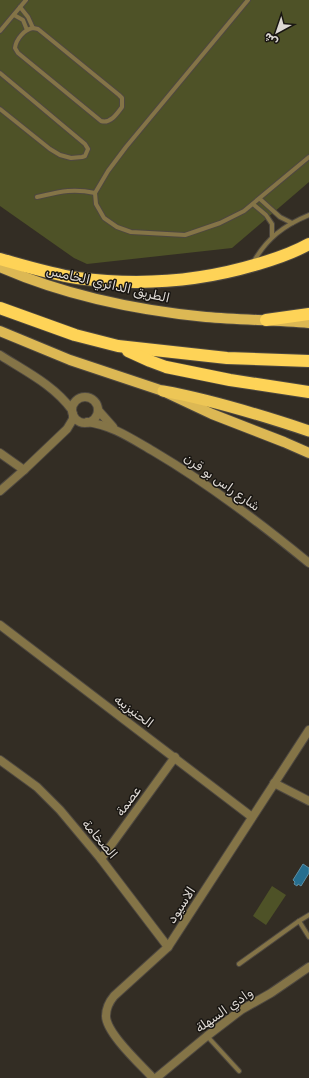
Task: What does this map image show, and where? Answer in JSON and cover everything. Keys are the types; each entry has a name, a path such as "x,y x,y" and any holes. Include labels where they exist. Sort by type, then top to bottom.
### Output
{"highway":[{"path":"0,259 60,275 78,278 132,282 161,282 208,277 251,266 275,259 309,244"},
{"path":"0,308 75,335 118,346 227,358 309,361"},
{"path":"266,320 309,314"},
{"path":"118,346 166,367 230,380 309,392"},
{"path":"164,391 210,400 309,431"}],"main road":[{"name":"الطريق الدائري الخامس","path":"0,267 61,288 137,307 208,317 309,323"},
{"path":"0,331 70,360 164,391 212,414 309,453"}],"street":[{"path":"0,355 49,386 61,396 78,420 84,422"},
{"path":"0,491 67,429 73,419 75,401 83,397 87,397 95,401 98,410 95,418 67,429"},
{"name":"شارع راس بو قرن","path":"98,410 115,429"},
{"name":"شارع راس بو قرن","path":"84,422 101,424 115,429 173,463 208,485 272,532 309,562"},
{"path":"0,453 24,470"},
{"name":"الحنيزيبه","path":"0,625 252,817"},
{"name":"الاسيود","path":"152,1078 113,1035 106,1018 108,1007 114,996 168,947 309,730"},
{"name":"عصمة","path":"102,859 175,757"},
{"name":"الصخامة","path":"0,760 37,787 60,810 102,859 168,947"},
{"path":"274,783 309,801"},
{"name":"وادي السهلة","path":"156,1078 241,1010 271,993 309,967"}],"lane":[{"path":"0,31 26,0"},
{"path":"248,0 108,171 95,193 96,204 104,218 118,227 131,232 185,235 220,223 244,211 309,157"},
{"path":"20,7 28,17 33,28"},
{"path":"14,14 23,20 27,30"},
{"path":"33,28 38,29 122,98 122,107 111,120 104,122 101,121 18,53 15,45 27,30 33,28"},
{"path":"0,73 85,144 88,149 88,153 86,156 76,158 60,155 50,149 0,109"},
{"path":"37,196 70,190 81,190 95,193"},
{"path":"260,199 280,217 292,222"},
{"path":"253,204 266,215 272,224 272,237"},
{"path":"251,266 258,254 272,237 292,222 309,215"},
{"path":"239,964 309,915"},
{"path":"299,921 309,937"},
{"path":"207,1036 239,1071"}],"green space":[{"path":"0,0 309,0 309,182 232,248 87,264 74,258 0,206"},
{"path":"272,886 286,895 266,925 253,916"}],"water":[{"path":"303,864 309,868 309,873 301,886 298,884 297,886 294,884 295,882 293,880"}]}
